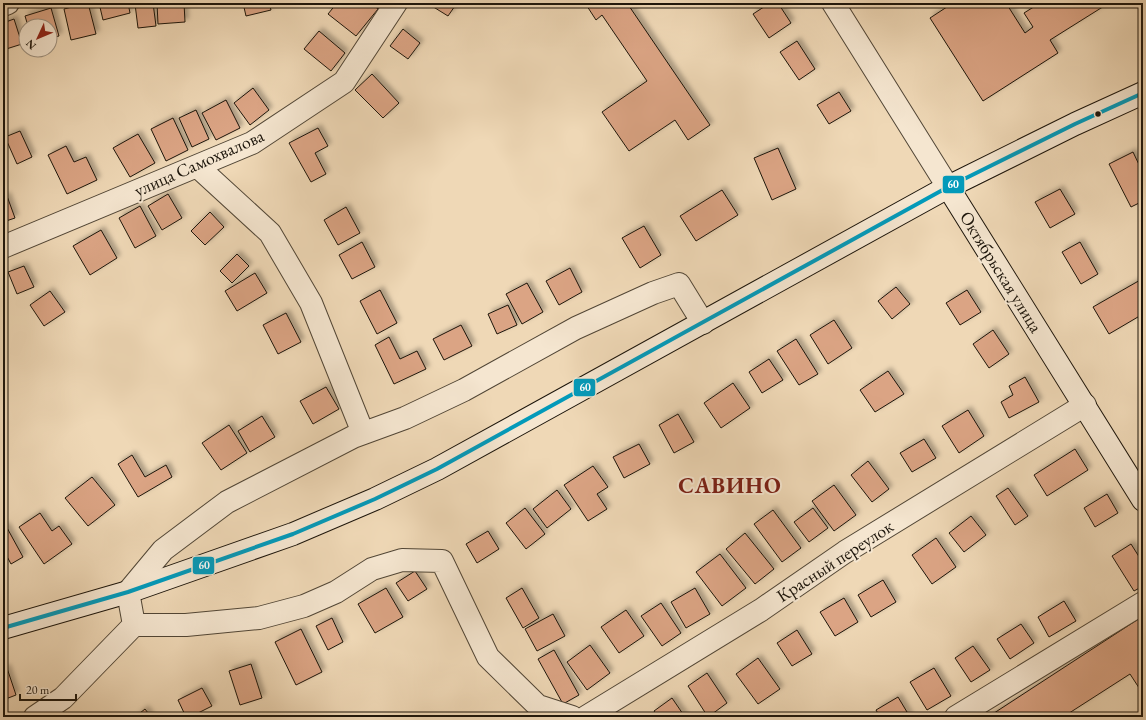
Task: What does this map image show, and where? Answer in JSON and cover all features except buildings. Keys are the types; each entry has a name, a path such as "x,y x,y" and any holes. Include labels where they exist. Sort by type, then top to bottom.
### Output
{"street":[{"path":"3,5 8,3"},
{"name":"улица Самохвалова","path":"3,247 252,143 344,82 396,3"},
{"name":"Октябрьская улица","path":"833,3 1143,500"},
{"path":"3,628 128,592 293,534 375,499 437,469 948,187 1075,124 1143,93"},
{"path":"198,166 270,234 311,303 363,433"},
{"path":"128,592 163,550 227,502 353,437 405,418 464,390 576,328 653,293 679,284 703,323"},
{"name":"Красный переулок","path":"586,717 761,610 845,552 1085,405"},
{"path":"35,717 63,698 134,625 186,625 259,618 304,606 329,595 372,569 402,560 442,561 488,657 538,706 572,717"},
{"path":"128,592 134,625"},
{"path":"956,717 1143,603"}],"transit line":[{"name":"60","path":"3,628 128,592 293,534 375,499 437,469 948,187 1075,124 1143,93"}],"district":[{"name":"САВИНО","path":"730,485"}]}
